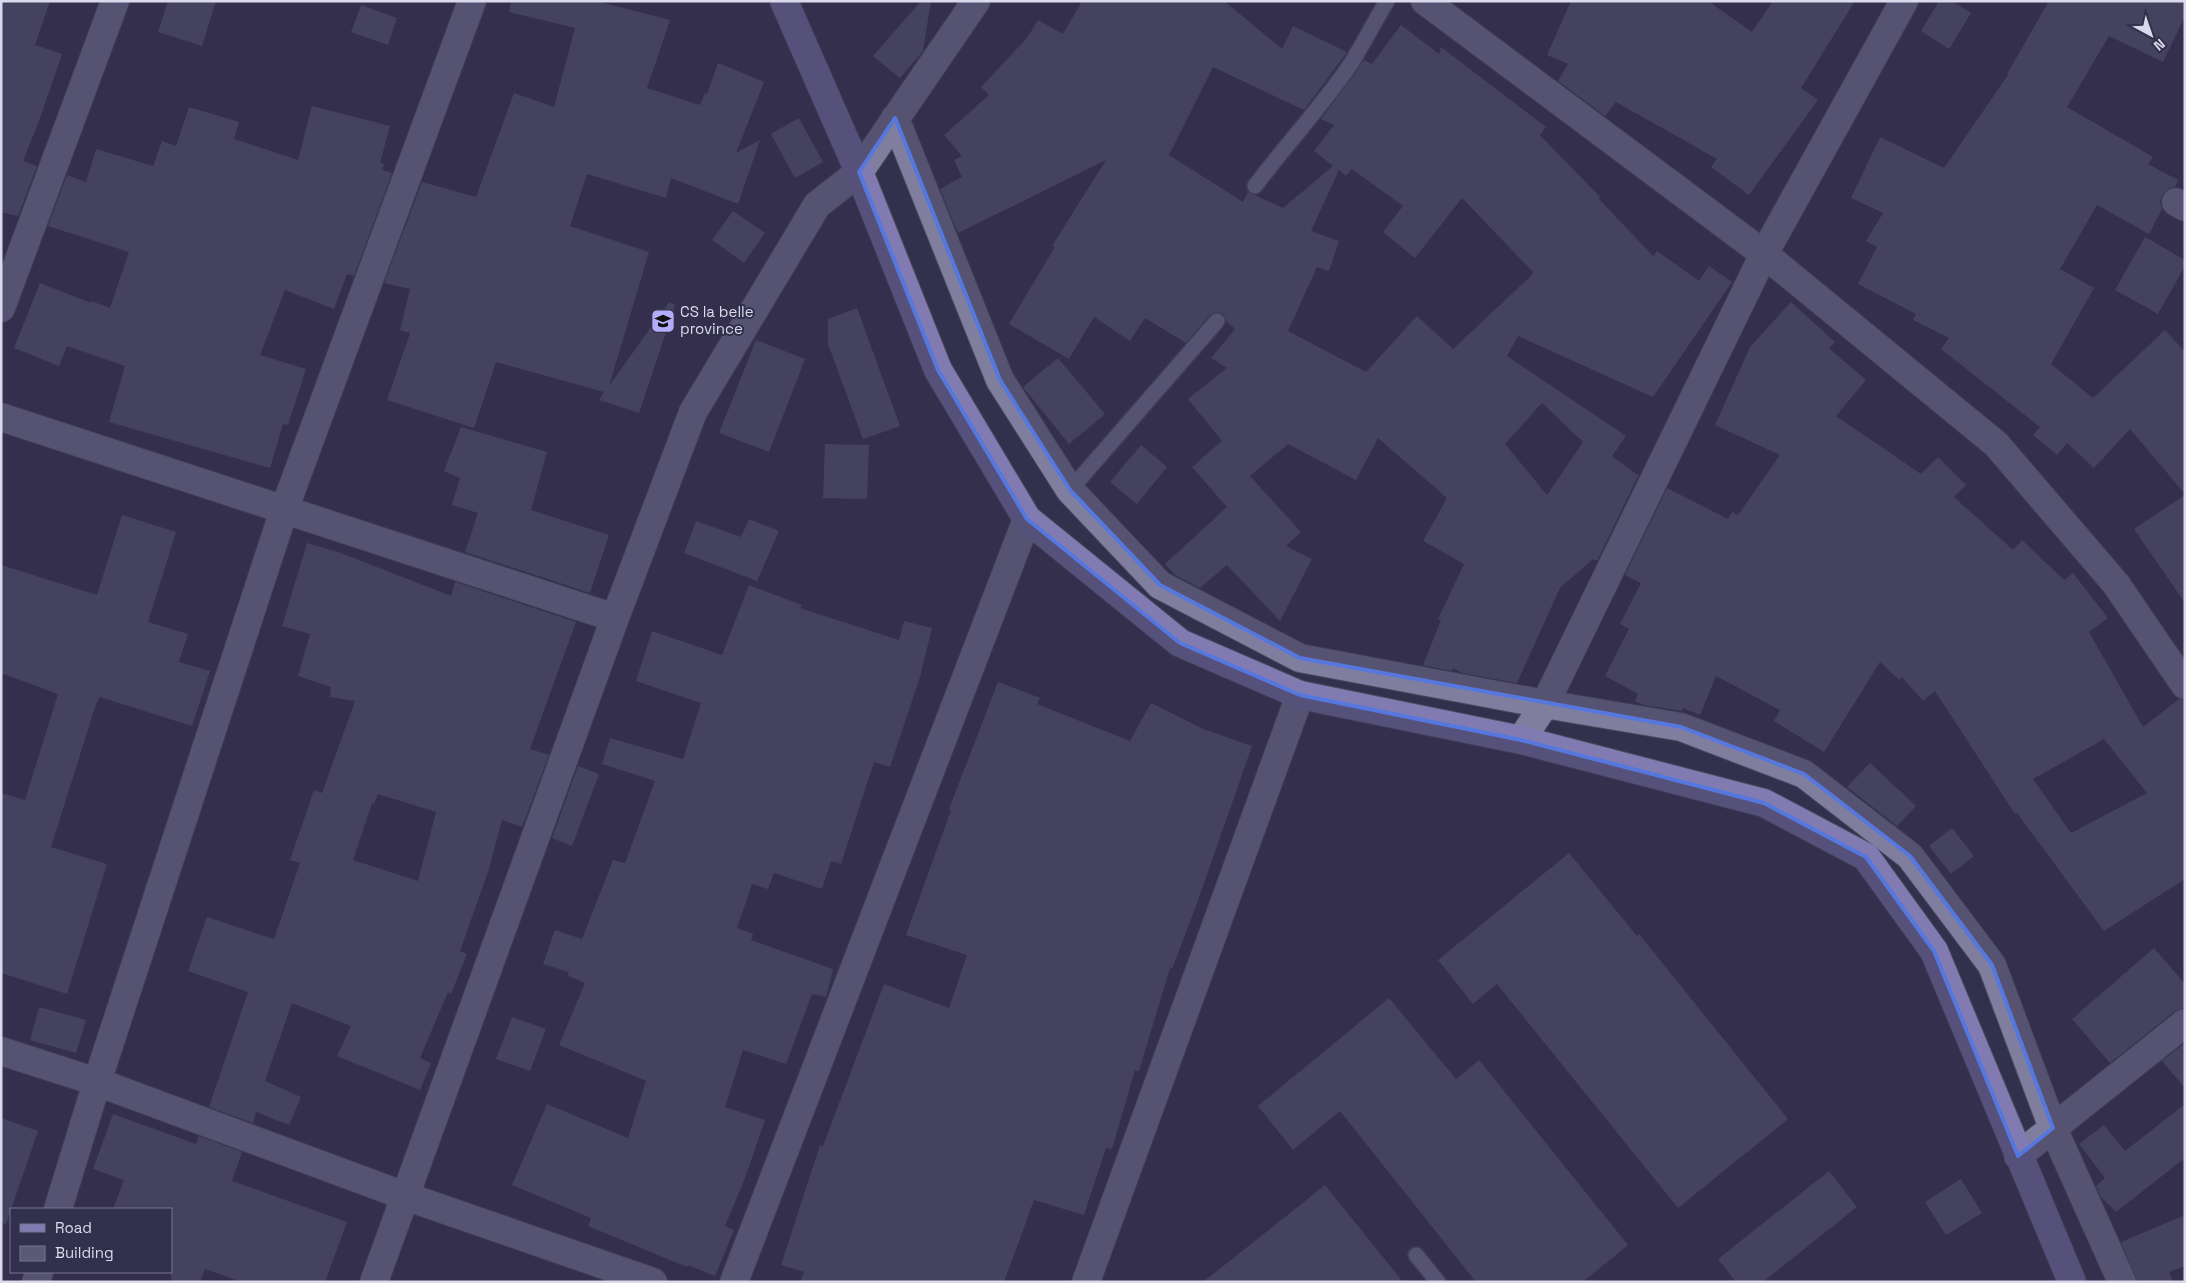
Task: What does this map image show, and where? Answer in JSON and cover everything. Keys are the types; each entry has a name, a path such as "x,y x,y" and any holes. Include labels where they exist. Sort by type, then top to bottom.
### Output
{"main road":[{"path":"784,1 859,172 938,370 1027,519 1180,643 1300,695 1521,740 1764,803 1866,857 1934,951 2072,1282"}],"street":[{"path":"1,308 115,1"},
{"path":"58,1208 97,1082 284,510 472,1"},
{"path":"374,1282 615,618 693,412 817,205 859,172 976,1"},
{"path":"1425,1 1764,254 1996,444 2116,584 2185,685"},
{"path":"1521,740 1544,704 1764,254 1904,1"},
{"path":"895,118 1000,380 1070,490 1160,584 1300,658 1544,704 1682,727 1804,774 1910,856 1992,965 2053,1128 2122,1282"},
{"path":"1,417 615,618"},
{"path":"734,1282 1027,519"},
{"path":"1086,1282 1300,695"},
{"path":"2018,1156 2185,1024"},
{"path":"1,1051 97,1082 405,1196 653,1282"}],"lane":[{"path":"1255,186 1285,146 1315,112 1351,63 1387,1"},
{"path":"1070,490 1217,321"},
{"path":"1416,1255 1438,1282"}],"highlighted area":[{"path":"895,118 1000,380 1070,490 1160,585 1300,658 1681,727 1804,774 1910,856 1992,965 2053,1128 2018,1156 1934,951 1866,857 1764,803 1521,740 1300,695 1180,643 1027,519 938,370 859,172"}],"building":[{"path":"1,1 50,1 35,45 62,54 23,161 37,166 18,216 1,212"},
{"path":"168,1 216,1 202,46 158,32"},
{"path":"511,1 596,1 670,20 647,88 700,105 705,93 707,94 718,63 764,82 736,153 760,140 738,204 671,178 666,198 587,174 570,226 649,252 609,386 669,302 675,305 639,413 599,400 604,392 496,362 474,428 387,400 410,333 400,330 410,289 384,283 422,182 476,197 514,93 554,107 575,28 509,12"},
{"path":"921,1 931,1 923,51 900,78 873,56"},
{"path":"1082,1 1224,1 1282,49 1293,26 1347,52 1304,110 1213,67 1169,155 1243,202 1248,192 1283,208 1333,166 1314,151 1334,125 1321,119 1364,60 1372,64 1401,25 1439,54 1441,47 1546,127 1540,135 1600,197 1598,198 1653,256 1657,251 1699,281 1709,266 1732,282 1653,397 1518,336 1507,356 1626,436 1612,456 1636,474 1639,474 1597,561 1593,559 1560,588 1517,683 1462,673 1453,668 1452,671 1423,665 1441,620 1438,619 1464,564 1423,541 1447,498 1378,438 1356,480 1288,444 1250,476 1301,532 1286,546 1312,559 1280,621 1227,565 1200,588 1175,575 1165,564 1227,507 1192,467 1222,441 1188,399 1227,368 1211,358 1235,329 1226,321 1223,314 1218,312 1210,315 1186,343 1145,318 1130,341 1094,317 1069,359 1009,324 1055,247 1052,246 1106,160 958,233 940,189 962,177 954,160 962,156 944,135 989,95 981,87 1027,38 1038,20 1063,34","holes":["1352,169 1403,206 1383,232 1415,258 1462,198 1533,272 1532,275 1453,349 1417,316 1366,372 1288,331 1317,267 1329,271 1339,241 1311,231 1339,170 1346,176","1542,403 1583,442 1547,495 1505,444"]},
{"path":"1571,1 1708,1 1752,32 1773,1 1855,1 1801,88 1818,100 1749,195 1711,167 1717,159 1616,102 1605,116 1558,81 1568,64 1547,55"},
{"path":"1939,1 1952,1 1971,13 1949,49 1921,31"},
{"path":"2049,1 2185,1 2185,16 2163,62 2109,36 2067,107 2153,157 2148,164 2178,180 2175,187 2168,189 2162,195 2160,202 2162,209 2149,234 2097,205 2060,269 2094,288 2051,364 2093,398 2165,330 2185,352 2185,494 2130,429 2094,468 2067,443 2057,455 2033,435 2040,427 1941,349 1949,338 1913,320 1916,314 1858,284 1877,247 1866,241 1883,213 1851,198 1880,137 1944,168 2008,75"},
{"path":"361,5 397,18 388,45 351,32"},
{"path":"312,106 390,126 380,163 384,164 382,170 392,173 354,276 347,274 334,309 285,290 260,355 306,369 288,425 283,424 270,468 109,422 125,366 67,346 59,366 14,348 40,283 91,303 91,301 110,308 129,252 48,226 67,175 86,182 96,149 153,166 162,141 176,146 189,107 239,122 234,139 298,160"},
{"path":"799,118 823,162 795,178 771,134"},
{"path":"733,211 765,233 744,263 712,240"},
{"path":"2145,237 2185,260 2185,266 2158,314 2115,290"},
{"path":"1791,302 1835,342 1829,348 1866,380 1836,416 1921,474 1938,457 1966,485 1954,497 2013,550 2022,540 2064,580 2073,573 2108,618 2089,632 2143,727 2179,699 2185,700 2185,879 2104,931 2017,813 2015,814 1935,691 1923,701 1902,677 1899,680 1880,662 1824,752 1774,721 1780,710 1716,676 1700,715 1683,708 1682,711 1644,705 1635,701 1638,694 1605,676 1629,629 1620,624 1641,583 1625,575 1667,488 1728,519 1732,512 1738,515 1780,455 1715,425 1750,347","holes":["2104,739 2147,793 2071,833 2033,779"]},
{"path":"857,308 900,426 863,439 828,344 828,319"},
{"path":"756,340 805,359 769,452 719,433"},
{"path":"1058,358 1105,414 1069,444 1023,387"},
{"path":"461,427 547,452 531,510 609,535 590,593 465,552 478,513 452,505 460,478 444,471"},
{"path":"825,444 869,445 867,499 823,498"},
{"path":"1141,445 1167,467 1137,504 1110,482"},
{"path":"2185,495 2185,603 2134,529"},
{"path":"122,515 176,532 148,622 188,634 179,662 210,671 192,726 100,697 96,704 51,847 107,864 67,994 1,973 1,793 25,800 58,694 1,673 1,565 97,595"},
{"path":"749,519 779,531 757,581 684,553 696,521 741,537"},
{"path":"307,543 341,553 451,596 455,582 576,622 530,749 549,755 522,827 502,820 488,872 460,951 467,954 451,994 448,992 420,1058 431,1063 420,1090 337,1056 351,1026 292,1003 265,1081 301,1097 289,1125 256,1112 253,1123 209,1107 248,992 188,971 207,917 274,939 300,863 290,860 314,790 322,793 355,701 330,697 331,687 298,676 310,634 282,626","holes":["378,794 436,812 418,881 353,860 372,803 374,804"]},
{"path":"749,585 802,605 800,608 899,640 904,621 932,628 920,677 890,767 874,762 841,864 831,861 822,889 774,873 768,889 752,884 737,928 753,934 751,940 833,969 826,997 812,994 786,1064 743,1050 725,1107 765,1120 745,1178 725,1226 734,1230 715,1276 688,1265 687,1267 588,1226 591,1218 512,1185 547,1104 628,1138 646,1081 559,1045 585,983 568,976 569,972 543,964 555,930 582,939 613,860 625,863 655,781 602,764 610,738 683,759 701,703 636,681 652,631 722,655"},
{"path":"998,682 1040,698 1037,704 1130,741 1151,703 1203,729 1252,746 1196,906 1172,969 1170,968 1139,1071 1135,1070 1112,1149 1106,1148 1084,1215 1034,1200 1004,1282 800,1282 804,1272 781,1265 820,1145 823,1146 884,984 949,1008 967,955 906,935 951,810 949,809"},
{"path":"1870,763 1916,806 1897,826 1847,787"},
{"path":"578,766 599,774 572,846 552,838"},
{"path":"1952,828 1974,856 1951,874 1929,846"},
{"path":"1569,853 1637,936 1639,934 1788,1119 1678,1208 1497,984 1473,1004 1438,960"},
{"path":"2154,948 2185,984 2185,1008 2175,1011 2110,1063 2072,1019"},
{"path":"1389,998 1456,1079 1479,1060 1628,1245 1583,1282 1476,1282 1340,1111 1293,1150 1258,1106"},
{"path":"39,1007 86,1020 76,1053 30,1040"},
{"path":"512,1017 546,1029 530,1071 496,1059"},
{"path":"2185,1043 2185,1088 2162,1061"},
{"path":"2185,1104 2185,1158 2116,1212 2100,1196 2096,1186 2105,1178 2079,1144 2104,1125 2125,1151"},
{"path":"113,1114 196,1144 199,1136 242,1152 232,1181 347,1222 325,1282 242,1282 205,1269 200,1282 171,1282 172,1208 113,1208 124,1180 93,1169"},
{"path":"1,1118 38,1131 6,1224 1,1223"},
{"path":"1829,1171 1857,1207 1763,1282 1736,1282 1718,1259"},
{"path":"1961,1179 1982,1213 1946,1235 1925,1202"},
{"path":"1325,1185 1403,1282 1203,1282 1270,1229"},
{"path":"2185,1215 2185,1266 2169,1272 2173,1282 2137,1282 2121,1242"}],"place":[{"name":"CS la belle province","path":"663,321"}]}
